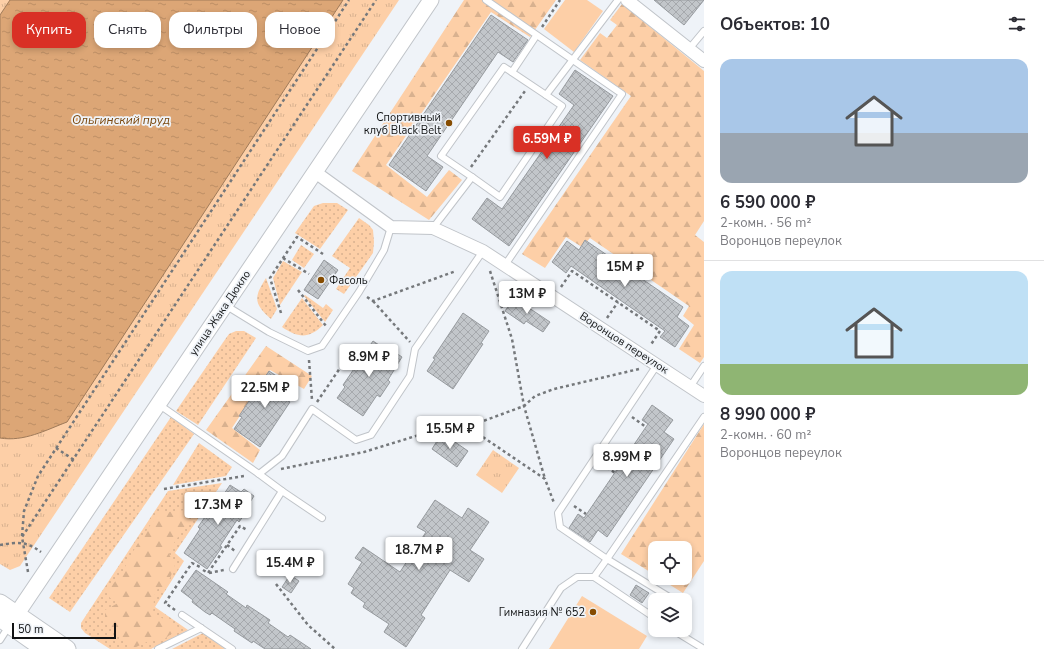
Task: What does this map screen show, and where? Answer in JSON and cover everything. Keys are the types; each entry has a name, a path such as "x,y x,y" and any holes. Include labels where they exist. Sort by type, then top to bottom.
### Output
{"main road":[{"path":"0,603 9,619 44,649"},
{"path":"9,619 67,649"}],"street":[{"name":"улица Жака Дюкло","path":"9,619 158,404 431,0"},
{"path":"633,2 704,61"},
{"path":"315,172 391,227"},
{"name":"Воронцов переулок","path":"391,227 433,228 483,251 704,396"}],"lane":[{"path":"486,0 622,94 506,265"},
{"path":"546,95 618,0"},
{"path":"689,49 704,31"},
{"path":"512,72 536,36"},
{"path":"504,67 512,72 562,106 500,197 441,156 504,67"},
{"path":"433,228 469,175"},
{"path":"225,305 269,332 308,351 322,346 359,292 384,250 391,227"},
{"path":"259,474 282,456 312,409 356,440 371,434 410,376 415,349 483,251"},
{"path":"657,365 558,513 560,528 663,593"},
{"path":"690,386 704,366"},
{"path":"158,404 322,518"},
{"path":"594,577 704,417"},
{"path":"233,569 282,491"},
{"path":"522,649 562,588 577,578 594,577 648,613"},
{"path":"182,615 232,649"},
{"path":"0,640 9,619"},
{"path":"158,649 201,628"},
{"path":"686,637 704,648"}],"path":[{"path":"28,572 22,537 24,511 38,476 349,0"},
{"path":"22,537 376,0"},
{"path":"536,36 560,0"},
{"path":"469,175 529,84"},
{"path":"281,313 270,278 296,237 323,254"},
{"path":"483,251 512,339 524,406 545,479 558,513"},
{"path":"283,258 309,274"},
{"path":"373,301 472,266"},
{"path":"554,297 572,271 660,331 643,356"},
{"path":"298,290 331,333"},
{"path":"359,292 373,301 415,349"},
{"path":"600,328 618,302"},
{"path":"308,351 312,409"},
{"path":"164,489 259,474 364,452 445,427 456,429 467,427 524,406 535,396 554,389 657,365"},
{"path":"312,409 340,368"},
{"path":"625,413 646,427"},
{"path":"467,427 545,479"},
{"path":"56,448 74,460"},
{"path":"594,459 615,473"},
{"path":"566,500 586,514"},
{"path":"208,573 240,526"},
{"path":"0,545 23,542 33,546 41,552"},
{"path":"182,615 165,603 192,563 200,568"},
{"path":"203,570 208,573 233,569"},
{"path":"276,584 308,625 335,649"}],"green space":[{"name":"Ольгинский пруд","path":"0,0 399,0 20,566 10,570 0,564"},
{"path":"464,0 556,0 530,37 491,12 386,165 427,197 449,170 462,180 429,220 352,171"},
{"path":"565,0 587,0 603,11 574,52 544,29"},
{"path":"622,4 704,71 704,221 695,235 704,242 704,357 700,363 679,349 694,325 683,316 689,306 590,238 582,247 566,237 545,268 522,254 631,96 580,60 600,33 607,38 617,25 610,20"},
{"path":"323,203 337,203 348,210 320,249 295,233 314,206"},
{"path":"359,218 373,230 373,253 344,294 336,289 350,268 332,256"},
{"path":"301,245 314,254 304,268 292,260"},
{"path":"283,261 302,272 280,305 273,278"},
{"path":"266,278 277,309 271,319 261,309 257,300 259,290"},
{"path":"305,295 323,308 326,304 333,310 325,322 304,296"},
{"path":"302,298 323,325 318,330 308,335 298,335 282,327"},
{"path":"236,331 244,331 256,338 198,425 176,411 229,334"},
{"path":"266,346 312,376 304,389 270,370 232,428 260,450 253,463 206,430"},
{"path":"171,417 194,434 70,612 49,598"},
{"path":"704,424 704,561 692,579 692,541 648,541 648,571 621,554"},
{"path":"199,443 232,467 226,476 173,485"},
{"path":"493,450 519,468 502,493 476,475"},
{"path":"222,483 175,553 184,561 155,607 188,630 151,649 110,649 85,633 81,628 81,623 168,491"},
{"path":"186,510 188,522 168,552 175,566 167,585 156,590 153,613 180,628 164,639 153,639 134,648 121,639 116,631 105,623 105,610 120,602 110,598 108,588 120,576 137,545 159,513"},
{"path":"670,585 688,585 683,593"},
{"path":"582,596 647,636 639,649 549,649"},
{"path":"203,633 225,649 172,649"}],"water":[{"name":"Ольгинский пруд","path":"10,0 343,0 335,12 265,12 265,48 312,48 67,422 26,437 9,439 0,438 0,15"}],"building":[{"path":"654,0 704,0 684,25"},
{"path":"491,15 528,40 513,62 498,52 427,156 443,167 426,191 389,165"},
{"path":"575,70 613,96 509,246 472,219 487,198 502,209 574,105 559,94"},
{"path":"585,240 683,307 677,317 689,326 675,347 660,337 665,331 571,266 566,273 552,262 567,241 579,250"},
{"name":"Фасоль","path":"324,260 338,270 318,299 304,290"},
{"path":"514,298 550,322 543,332 526,321 524,324 505,311"},
{"path":"463,313 489,331 481,343 483,344 453,389 427,371 435,359 433,358"},
{"path":"373,341 391,353 393,351 402,357 388,380 390,382 380,397 377,395 363,416 337,398 345,387 343,385"},
{"path":"269,371 296,389 288,401 290,402 260,447 234,429 242,417 239,416"},
{"path":"652,405 673,420 664,432 674,439 607,537 598,530 590,542 569,528 578,514 584,518 648,424 642,420"},
{"path":"442,433 468,451 457,467 432,449"},
{"path":"230,485 241,492 244,489 254,496 247,507 249,508 239,522 237,520 220,546 222,547 207,569 184,553 200,529 198,527 214,504 216,506"},
{"path":"435,500 462,518 468,508 489,522 470,550 484,559 469,582 450,570 421,615 425,618 406,647 384,632 389,624 363,607 365,603 351,593 354,588 348,584 362,562 355,558 363,547 400,572 426,532 417,527"},
{"path":"196,570 228,592 226,594 246,608 247,605 270,620 268,623 288,637 290,635 311,649 265,649 253,641 252,643 234,631 235,629 212,613 210,615 205,612 181,591"},
{"path":"290,575 299,581 291,593 282,587"},
{"path":"636,585 649,593 642,603 630,595"}],"place":[{"name":"Спортивный клуб Black Belt","path":"449,123"},
{"name":"Фасоль","path":"321,280"},
{"name":"Гимназия № 652","path":"593,612"}]}
